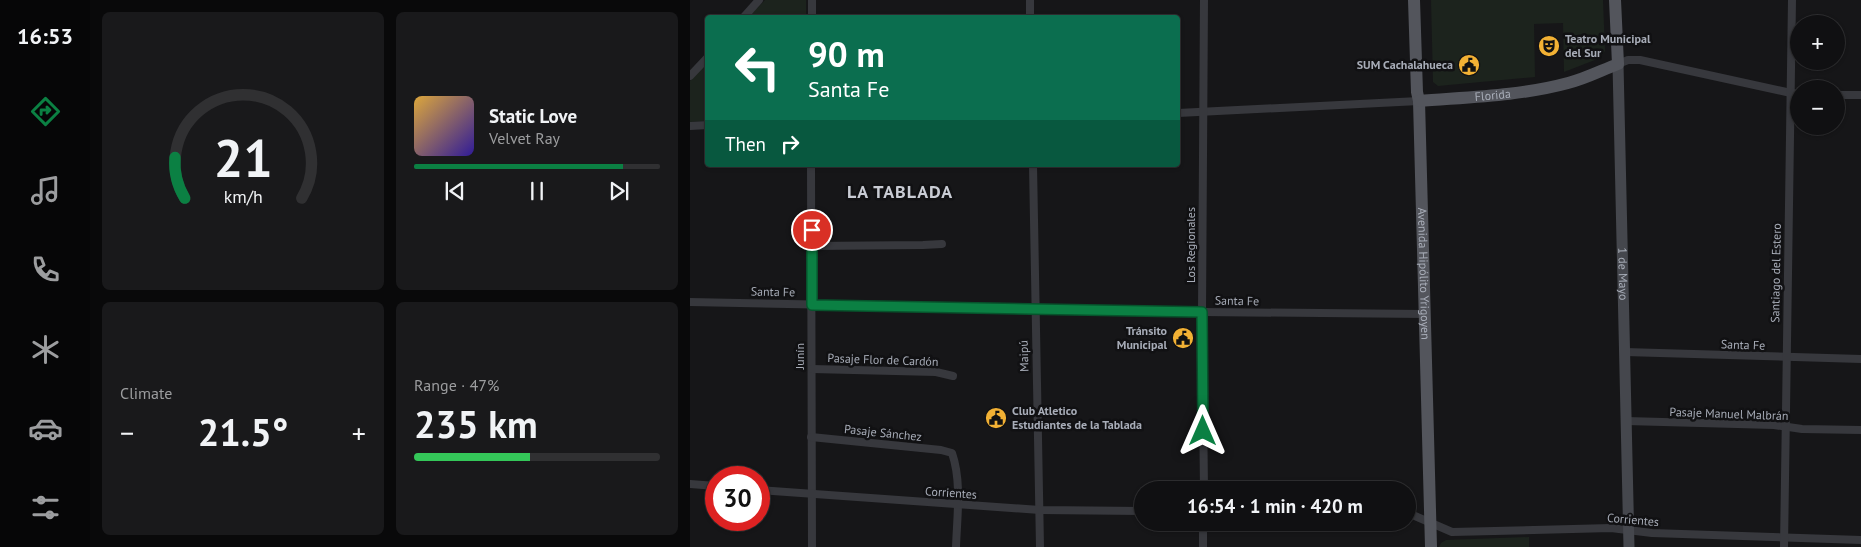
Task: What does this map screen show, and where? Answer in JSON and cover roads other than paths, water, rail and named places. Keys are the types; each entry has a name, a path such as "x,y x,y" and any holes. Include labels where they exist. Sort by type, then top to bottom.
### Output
{"main road":[{"name":"Avenida Hipólito Yrigoyen","path":"1414,0 1417,92 1419,101 1431,547"},
{"name":"1 de Mayo","path":"1615,0 1618,64"},
{"name":"Florida","path":"1419,101 1554,87 1570,83 1618,64"}],"street":[{"path":"746,15 759,0"},
{"path":"812,0 812,15"},
{"path":"1030,0 1030,15"},
{"name":"Los Regionales","path":"1204,0 1202,312 1204,481"},
{"name":"Santiago del Estero","path":"1792,0 1795,80"},
{"path":"690,76 705,59"},
{"name":"Florida","path":"1618,64 1628,60 1640,60 1790,93"},
{"name":"1 de Mayo","path":"1618,64 1629,547"},
{"path":"1845,95 1861,96"},
{"name":"Florida","path":"1180,113 1419,101"},
{"path":"690,126 705,126"},
{"name":"Santiago del Estero","path":"1784,547 1786,357 1794,135"},
{"name":"Junín","path":"811,167 812,547"},
{"name":"Maipú","path":"1033,167 1034,309 1040,547"},
{"path":"812,246 923,246 942,244"},
{"name":"Santa Fe","path":"690,302 1202,312 1425,314"},
{"name":"Santa Fe","path":"1625,352 1861,359"},
{"name":"Pasaje Flor de Cardón","path":"812,369 936,372 953,376"},
{"name":"Pasaje Manuel Malbrán","path":"1626,421 1774,425 1861,430"},
{"name":"Pasaje Sánchez","path":"811,437 941,450 952,454 956,464 958,504"},
{"path":"690,484 705,485"},
{"name":"Corrientes","path":"770,491 1040,510 1134,511"},
{"path":"956,547 958,504"},
{"name":"Corrientes","path":"1416,516 1452,532 1611,528 1652,533 1861,540"},
{"path":"1203,531 1203,547"}],"place":[{"name":"Teatro Municipal del Sur","path":"1549,46"},
{"name":"SUM Cachalahueca","path":"1469,65"},
{"name":"Tránsito Municipal","path":"1183,338"},
{"name":"Club Atletico Estudiantes de la Tablada","path":"996,418"}],"district":[{"name":"LA TABLADA","path":"900,192"}]}
